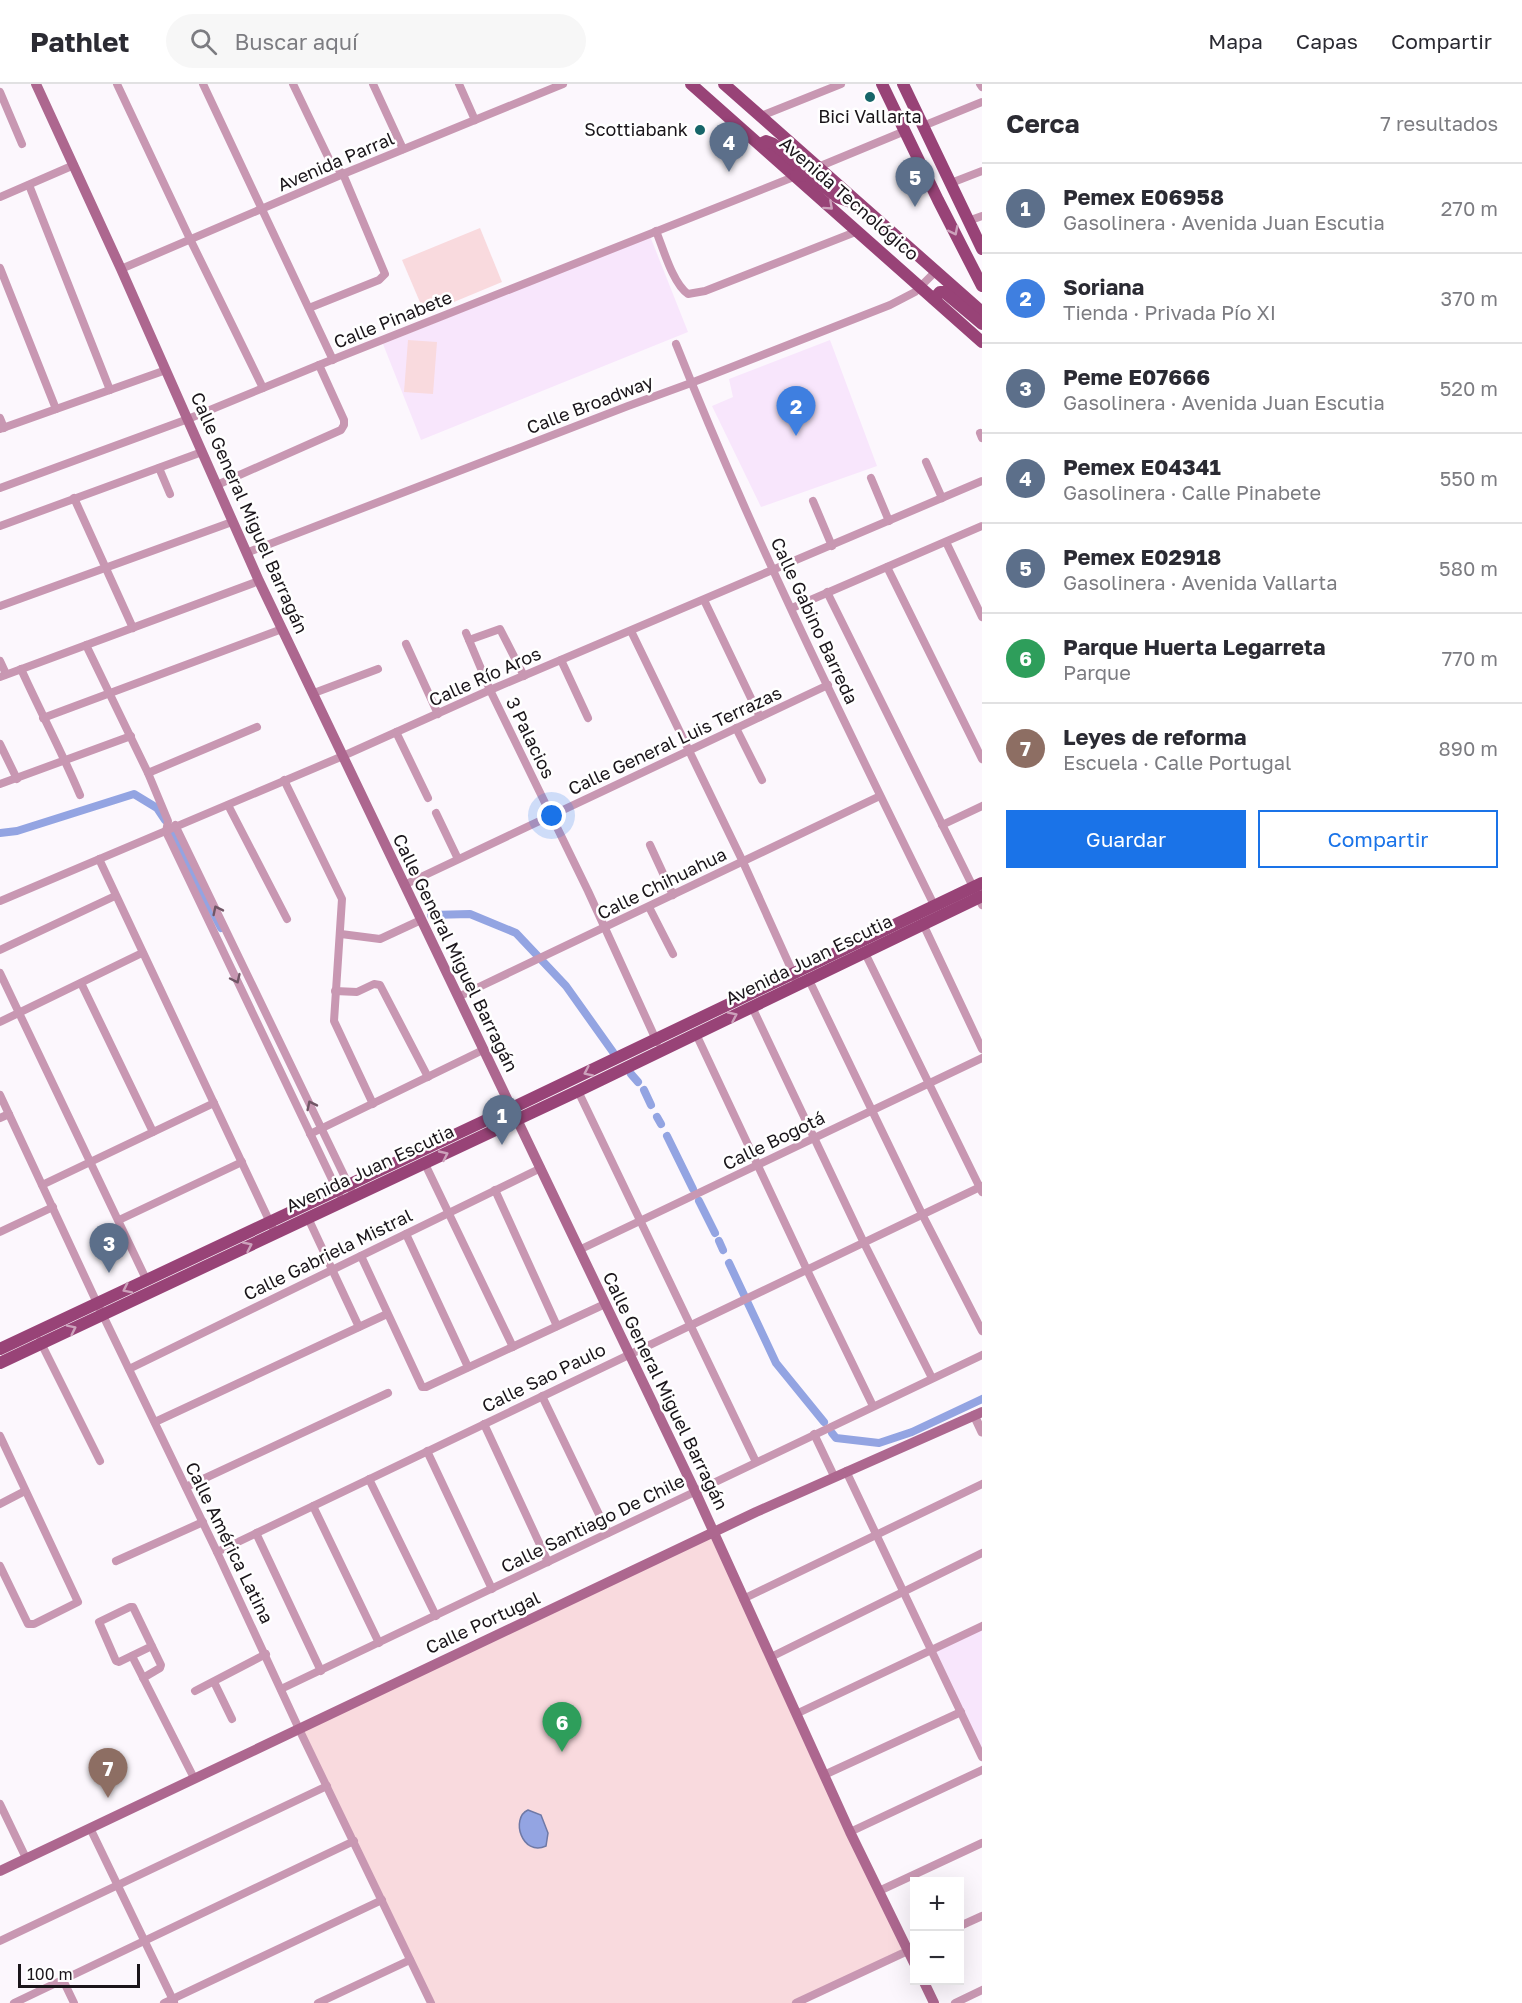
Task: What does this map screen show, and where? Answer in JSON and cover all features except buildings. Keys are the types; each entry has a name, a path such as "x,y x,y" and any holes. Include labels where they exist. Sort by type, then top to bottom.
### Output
{"main road":[{"name":"Calle General Miguel Barragán","path":"36,84 122,269 259,581 695,1491 850,1832 879,1891 910,1945"},
{"name":"Avenida Tecnológico","path":"691,84 982,342"},
{"name":"Avenida Tecnológico","path":"724,84 982,312"},
{"path":"882,84 982,286"},
{"path":"903,84 982,249"},
{"path":"760,144 766,141 772,142 800,166 810,169 818,167"},
{"path":"796,176 809,175 837,196 850,203 858,202"},
{"path":"934,298 940,292 944,292 982,324"},
{"name":"Avenida Juan Escutia","path":"0,1349 36,1332 100,1309 515,1114 801,977 935,907 980,894"},
{"name":"Avenida Juan Escutia","path":"659,1045 696,1034 752,1007 801,977 866,953 980,894"},
{"name":"Avenida Juan Escutia","path":"0,1363 42,1344 146,1279 272,1228 308,1218 345,1193 425,1164 515,1114 578,1091 617,1065"},
{"name":"Calle Portugal","path":"0,1870 834,1476 978,1414"},
{"path":"925,1985 934,2003"}],"street":[{"path":"117,84 263,388"},
{"path":"203,84 333,360"},
{"path":"292,84 330,161 343,174 385,274 379,280 309,308"},
{"path":"374,84 403,149"},
{"path":"459,84 475,120"},
{"name":"Avenida Parral","path":"122,269 549,87 562,84"},
{"path":"761,116 841,84"},
{"path":"0,92 22,144"},
{"path":"923,126 982,102"},
{"path":"818,167 905,132"},
{"path":"0,197 74,165"},
{"path":"951,183 982,171"},
{"name":"Calle Pinabete","path":"0,488 188,420 319,365 796,176"},
{"path":"29,184 110,390"},
{"path":"968,221 982,216"},
{"path":"656,231 681,288 688,294 705,291 858,231"},
{"path":"0,268 56,409"},
{"name":"Calle Broadway","path":"246,553 890,305 921,287 936,271"},
{"name":"Calle Gabino Barreda","path":"676,344 773,571 935,907"},
{"path":"217,485 336,434 343,427 344,420 319,365"},
{"path":"0,418 2,428 166,370"},
{"path":"0,526 202,452"},
{"path":"926,462 942,498"},
{"path":"159,468 170,494"},
{"path":"871,478 889,521"},
{"name":"Calle Río Aros","path":"0,902 982,481"},
{"path":"74,498 133,628"},
{"path":"813,501 832,546"},
{"path":"0,606 232,522"},
{"path":"792,608 982,526"},
{"path":"945,542 982,617"},
{"path":"887,567 982,759"},
{"path":"0,661 3,675 259,581"},
{"path":"827,592 942,825 980,894"},
{"path":"704,600 760,717"},
{"path":"43,718 282,629"},
{"name":"3 Palacios","path":"524,676 500,629 467,636 490,690 659,1045"},
{"path":"632,631 742,862 872,1111 982,1331"},
{"path":"406,644 438,714"},
{"path":"86,645 148,773 168,821 166,831 220,946 310,1134 345,1193"},
{"path":"561,660 588,718"},
{"path":"21,669 43,718 66,760 80,795"},
{"path":"314,693 378,669"},
{"name":"Calle General Luis Terrazas","path":"404,885 828,685"},
{"path":"148,773 257,727"},
{"path":"736,728 762,780"},
{"path":"396,732 428,798"},
{"path":"0,784 131,736"},
{"path":"0,744 17,779"},
{"path":"284,780 340,894 341,934 334,1024 373,1104"},
{"name":"Calle Chihuahua","path":"458,998 880,796"},
{"path":"228,805 287,920"},
{"path":"942,825 982,806"},
{"path":"436,813 458,859"},
{"path":"168,821 177,826 322,1128 345,1193"},
{"path":"650,845 673,895"},
{"path":"99,859 272,1228"},
{"path":"0,950 115,896"},
{"path":"649,907 673,954"},
{"path":"341,934 380,939 421,920"},
{"path":"923,924 982,1049"},
{"path":"220,946 232,941"},
{"path":"0,1022 142,952"},
{"path":"866,953 981,1188"},
{"path":"0,974 146,1279"},
{"path":"81,983 153,1132"},
{"path":"335,991 357,992 377,984 382,987 428,1077"},
{"path":"752,1007 864,1243 932,1378"},
{"path":"259,1028 271,1022"},
{"path":"696,1034 873,1406"},
{"path":"310,1134 483,1050"},
{"name":"Calle Bogotá","path":"579,1250 982,1058"},
{"path":"578,1091 642,1220 756,1462"},
{"name":"Calle América Latina","path":"0,1095 431,2003"},
{"path":"42,1185 214,1103"},
{"path":"0,1118 9,1114"},
{"path":"118,1220 242,1162"},
{"path":"425,1164 513,1347"},
{"name":"Calle Gabriela Mistral","path":"129,1369 541,1168"},
{"name":"Calle Sao Paulo","path":"217,1552 922,1214 981,1188"},
{"path":"495,1190 557,1326"},
{"path":"0,1232 53,1207"},
{"path":"308,1218 359,1327"},
{"path":"406,1234 468,1367"},
{"path":"361,1256 422,1387 605,1304"},
{"path":"155,1422 387,1314"},
{"path":"36,1332 100,1461"},
{"name":"Calle Santiago De Chile","path":"281,1689 982,1355"},
{"path":"186,1488 388,1394"},
{"path":"542,1396 608,1533"},
{"path":"978,1414 982,1432"},
{"path":"484,1424 548,1562"},
{"path":"814,1434 834,1476"},
{"path":"0,1436 78,1602 30,1625 26,1622 0,1566"},
{"path":"427,1451 492,1589"},
{"path":"846,1471 982,1757"},
{"path":"369,1479 436,1616"},
{"path":"743,1599 982,1484"},
{"path":"0,1504 26,1491"},
{"path":"313,1506 379,1643"},
{"path":"116,1561 203,1522"},
{"path":"256,1533 321,1671"},
{"path":"771,1658 982,1552"},
{"path":"143,1678 161,1666 152,1647 132,1607 100,1620 99,1625 115,1660 119,1662 152,1647"},
{"path":"795,1714 982,1626"},
{"path":"195,1691 266,1654"},
{"path":"132,1656 194,1779"},
{"path":"214,1682 232,1719"},
{"path":"824,1775 961,1712"},
{"path":"850,1832 982,1770"},
{"path":"0,1941 327,1786"},
{"path":"1,1807 26,1858"},
{"path":"90,1828 174,2001"},
{"path":"14,2003 354,1841"},
{"path":"879,1891 982,1843"},
{"path":"164,2003 174,2001 382,1900"},
{"path":"964,1924 982,1916"},
{"path":"796,2003 910,1950"},
{"path":"318,2003 410,1960"},
{"path":"63,1980 74,2003"},
{"path":"955,2003 982,1990"}],"shaded area":[{"path":"480,228 502,282 425,314 402,260"},
{"path":"650,236 688,332 421,440 383,344"},
{"path":"408,340 437,342 433,394 404,392"},
{"path":"830,340 877,466 761,507 712,406 733,397 729,379"},
{"path":"714,1532 909,1950 796,2003 431,2003 299,1729"},
{"path":"982,1626 982,1758 931,1650"}],"water":[{"path":"528,1810 541,1815 548,1833 546,1846 538,1848 531,1846 521,1835 520,1821"}],"waterway":[{"path":"0,833 17,831 134,794 157,808 165,820"},
{"path":"170,830 221,928"},
{"path":"431,915 470,914 516,933 566,986 613,1052"},
{"path":"631,1074 638,1082"},
{"path":"644,1090 651,1105"},
{"path":"657,1117 661,1124"},
{"path":"667,1136 693,1189"},
{"path":"699,1201 715,1233"},
{"path":"719,1241 723,1250"},
{"path":"729,1263 776,1363 824,1422"},
{"path":"832,1433 836,1438 879,1443 912,1432 982,1399"}],"place":[{"name":"Bici Vallarta","path":"870,97"},
{"name":"Scottiabank","path":"700,130"},
{"name":"Pemex E04341","path":"729,172"},
{"name":"Pemex E02918","path":"915,207"},
{"name":"Soriana","path":"796,436"},
{"name":"Pemex E06958","path":"502,1145"},
{"name":"Peme E07666","path":"109,1273"},
{"name":"Parque Huerta Legarreta","path":"562,1752"},
{"name":"Leyes de reforma","path":"108,1798"}]}
